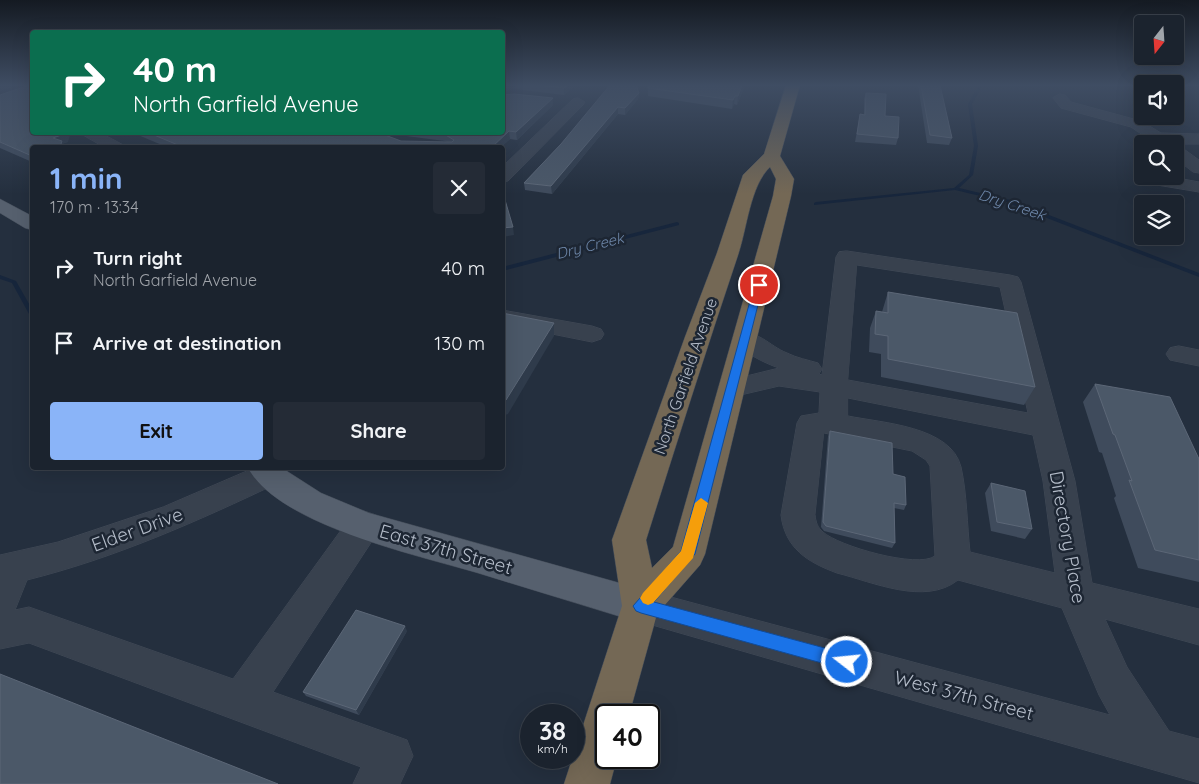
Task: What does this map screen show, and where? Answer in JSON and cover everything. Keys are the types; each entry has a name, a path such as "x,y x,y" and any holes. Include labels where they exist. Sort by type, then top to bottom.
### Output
{"highway":[{"name":"North Garfield Avenue","path":"641,606 629,540 697,337 728,253 752,175 772,156 782,122"},
{"name":"North Garfield Avenue","path":"611,704 641,606 688,554 786,179 772,156"},
{"path":"587,784 595,757"}],"main road":[{"path":"0,206 30,223"},
{"name":"East 37th Street","path":"266,471 285,488 324,510 364,526 641,606"}],"street":[{"path":"505,174 558,122"},
{"path":"1127,122 1136,124 1153,135"},
{"path":"92,135 114,145"},
{"path":"1184,140 1199,139"},
{"path":"505,155 522,158"},
{"path":"1184,157 1199,168"},
{"path":"1184,184 1199,187"},
{"name":"Directory Place","path":"835,380 847,257 1010,282 1059,481 1076,596 1113,681 1154,747"},
{"path":"505,318 592,334"},
{"path":"745,339 777,359 835,380 1046,427"},
{"path":"732,388 779,377 835,380"},
{"path":"833,423 835,380"},
{"path":"953,563 945,466 937,452 921,442 833,423 811,423 798,515 800,530 811,543 837,558 917,577 940,572 953,563 1199,627"},
{"name":"Elder Drive","path":"7,569 58,557 174,517 266,471"},
{"path":"242,702 364,526"},
{"path":"0,603 7,569"},
{"name":"West 37th Street","path":"641,606 1199,761"},
{"path":"0,631 29,626 391,756 376,784"}],"building":[{"path":"0,122 30,122 30,135 61,135 53,138 62,141 61,144 63,145 30,145 30,155 0,142"},
{"path":"505,122 527,122 516,132 509,131 505,135"},
{"path":"580,122 606,122 551,186 524,183"},
{"path":"859,122 899,122 898,138 857,134"},
{"path":"928,122 948,122 952,138 930,135"},
{"path":"154,135 385,135 401,141 452,142 454,140 446,135 505,135 494,145 178,145"},
{"path":"505,200 513,227 505,228"},
{"path":"888,292 1017,313 1035,387 888,359 888,336 875,334 876,311 888,313"},
{"path":"505,314 554,323 506,400"},
{"path":"1095,384 1170,397 1199,459 1199,560 1155,550 1129,480 1132,481"},
{"path":"830,431 892,443 893,474 905,477 906,505 894,503 895,543 826,526 823,522"},
{"path":"991,483 1025,491 1032,529 997,522"},
{"path":"356,610 405,626 356,710 303,692"},
{"path":"0,674 278,784 0,784"}],"waterway":[{"path":"955,189 971,175 976,146 973,122"},
{"name":"Dry Creek","path":"816,204 955,189"},
{"name":"Dry Creek","path":"955,189 1008,201 1199,275"},
{"name":"Dry Creek","path":"505,268 677,224"},
{"name":"Dry Creek","path":"0,277 14,282 30,310"}],"slow traffic":[{"path":"648,598 688,554 701,503"}],"route":[{"path":"759,285 688,554 641,606 847,662"}]}
